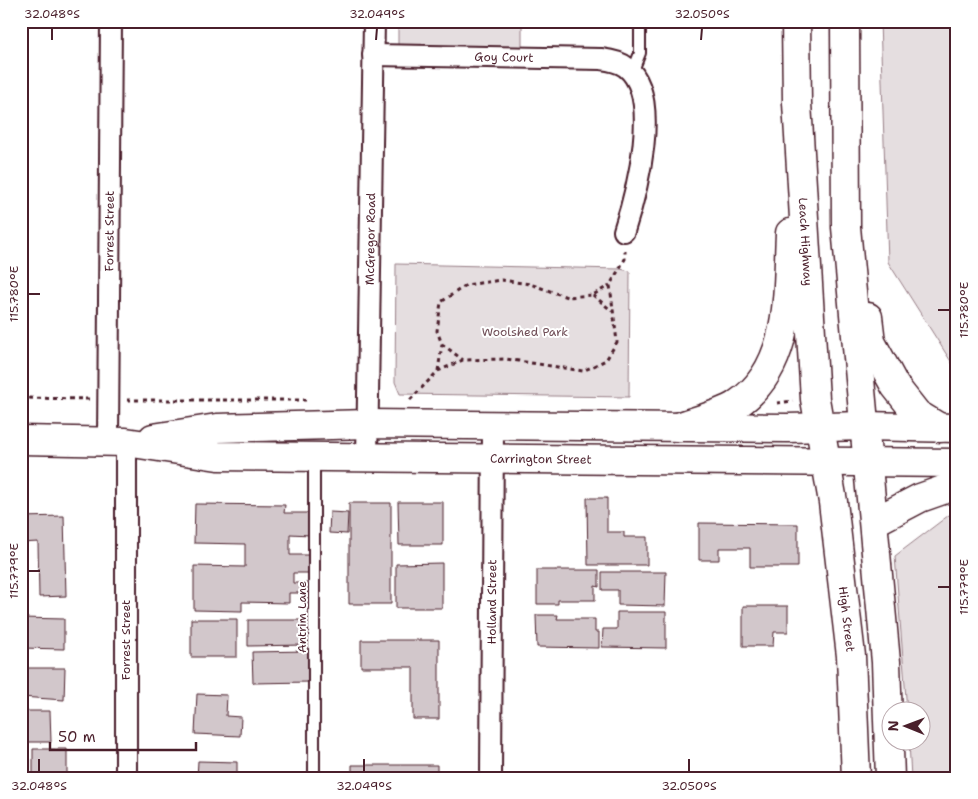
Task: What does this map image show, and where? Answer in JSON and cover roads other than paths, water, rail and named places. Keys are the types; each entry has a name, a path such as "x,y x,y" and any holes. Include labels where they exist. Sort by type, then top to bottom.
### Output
{"main road":[{"name":"Leach Highway","path":"796,21 797,103 818,427 825,463"},
{"path":"845,21 846,227 886,662 890,778"},
{"path":"678,427 734,406 762,382 781,341 786,306 797,103"},
{"path":"845,149 859,235 871,342 886,372 917,414 948,428"},
{"name":"Carrington Street","path":"117,441 217,428 368,424 948,428"},
{"name":"Carrington Street","path":"21,440 117,441 218,456 957,463"},
{"name":"High Street","path":"825,463 833,502 851,656 856,778"},
{"path":"874,522 920,498 957,486"}],"street":[{"name":"Forrest Street","path":"111,21 117,441 126,778"},
{"name":"McGregor Road","path":"367,458 368,256 374,21"},
{"name":"Goy Court","path":"373,55 601,59 626,67 632,73"},
{"path":"624,231 634,200 639,175 645,116 642,90 632,73"},
{"name":"Holland Street","path":"491,778 493,425"}],"lane":[{"path":"632,73 640,53 640,21"},
{"name":"Antrim Lane","path":"314,456 314,778"}],"park label":[{"name":"Woolshed Park","path":"525,332"}]}
